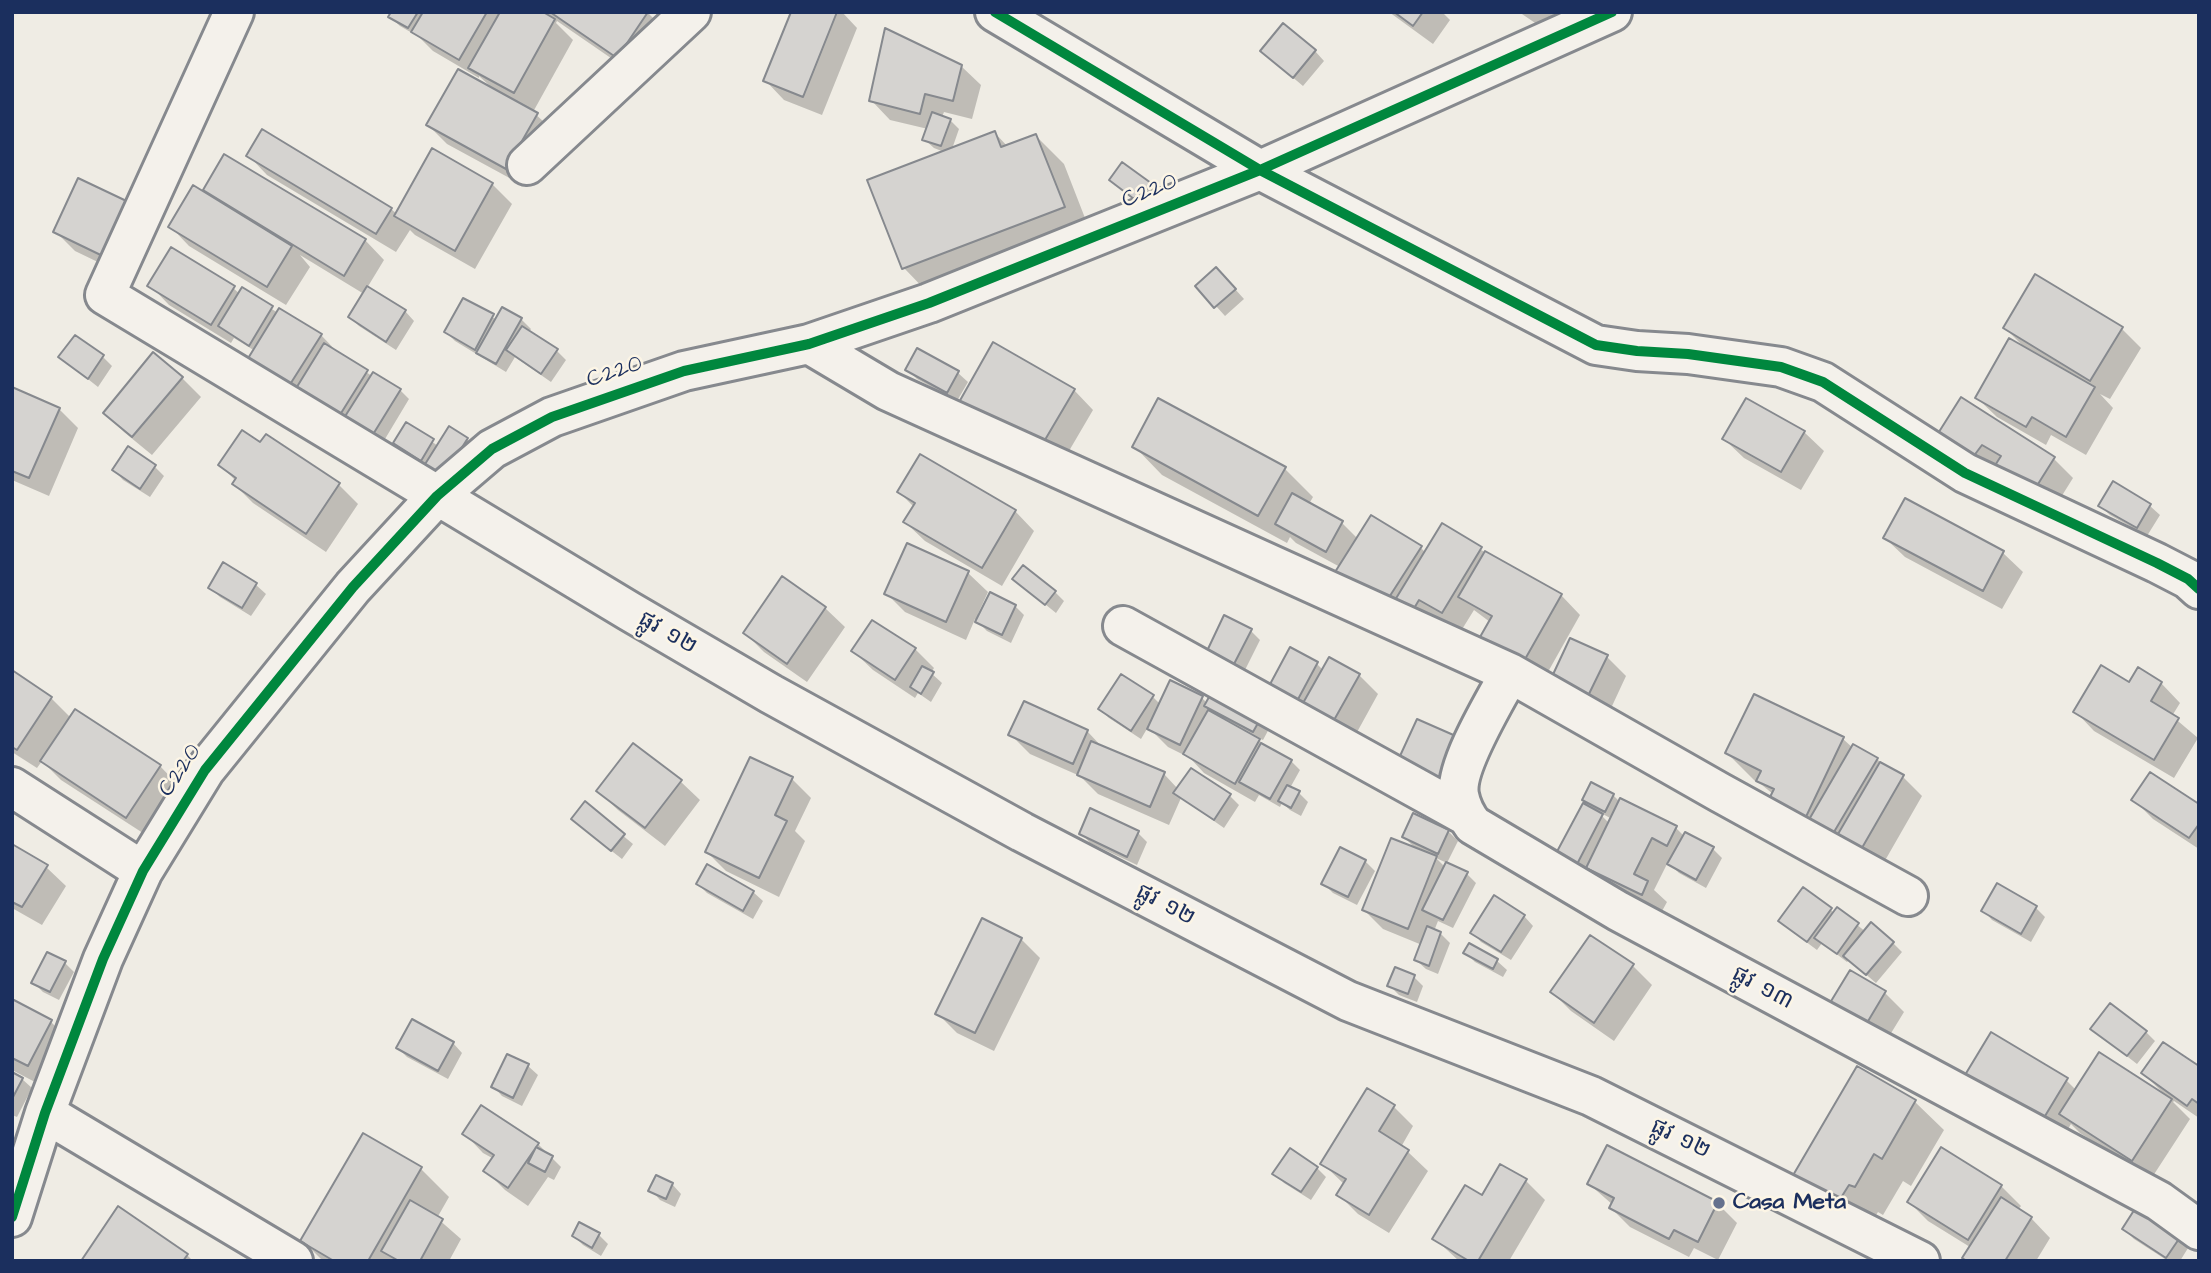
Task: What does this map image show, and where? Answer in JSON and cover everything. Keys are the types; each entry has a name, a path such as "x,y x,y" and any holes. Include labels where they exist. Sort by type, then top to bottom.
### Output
{"street":[{"name":"ផ្លូវ ១២","path":"234,12 105,295 771,694 1022,832 1335,995 1591,1096 1920,1261"},
{"path":"527,165 691,12"},
{"path":"995,12 1260,170 1597,345 1781,367 1823,382 1965,473 2157,563 2188,579 2199,589"},
{"name":"C220","path":"12,1217 46,1113 103,959 143,871 205,770 354,587 437,496 492,449 552,417 684,372 809,344 929,303 1260,170 1612,12"},
{"path":"809,344 888,391 1510,673 1908,896"},
{"name":"ផ្លូវ ១៣","path":"1123,626 1465,815 1479,830 1618,911 2159,1201 2199,1230"},
{"path":"1465,815 1458,793 1462,771 1474,741 1510,673"},
{"path":"12,787 143,871"},
{"path":"46,1113 292,1261"}],"building":[{"path":"391,12 418,12 408,28 388,17"},
{"path":"423,12 487,12 459,60 411,32"},
{"path":"500,12 543,12 555,19 514,93 468,68"},
{"path":"550,12 648,12 617,58"},
{"path":"791,12 837,12 803,97 763,81"},
{"path":"1394,12 1423,12 1413,26"},
{"path":"1283,23 1316,50 1293,78 1260,51"},
{"path":"885,28 962,65 953,101 925,94 920,114 869,101"},
{"path":"458,69 538,113 506,169 426,125"},
{"path":"932,112 951,119 941,146 922,140"},
{"path":"262,129 392,208 376,234 246,156"},
{"path":"995,131 1001,147 1036,134 1065,207 902,269 867,180"},
{"path":"432,148 493,183 455,251 394,216"},
{"path":"224,154 366,239 344,276 203,190"},
{"path":"1122,162 1151,183 1138,202 1109,180"},
{"path":"78,178 137,206 111,260 53,232"},
{"path":"193,185 292,246 267,287 168,227"},
{"path":"171,247 235,286 211,325 147,286"},
{"path":"1216,267 1236,289 1214,308 1195,286"},
{"path":"2035,274 2123,327 2090,381 2003,328"},
{"path":"367,286 406,310 386,342 348,317"},
{"path":"242,287 273,306 249,346 218,326"},
{"path":"463,298 494,314 475,350 444,332"},
{"path":"502,307 522,318 496,364 476,353"},
{"path":"279,308 322,334 289,386 247,360"},
{"path":"522,326 558,349 541,374 506,350"},
{"path":"75,335 104,355 88,379 58,357"},
{"path":"2009,338 2095,387 2066,437 2032,417 2026,427 1975,398"},
{"path":"993,342 1075,389 1039,450 958,404"},
{"path":"324,343 368,370 338,418 295,390"},
{"path":"917,348 959,371 947,393 905,370"},
{"path":"153,352 183,377 132,437 103,413"},
{"path":"373,372 401,389 372,436 344,418"},
{"path":"12,387 60,408 29,478 12,471"},
{"path":"1961,397 2055,457 2033,492 1994,467 2001,456 1982,445 1973,457 1937,435"},
{"path":"1158,398 1286,467 1258,516 1132,447"},
{"path":"1746,398 1805,431 1781,472 1722,439"},
{"path":"406,422 434,439 421,461 393,443"},
{"path":"449,426 468,438 441,480 422,469"},
{"path":"242,430 260,442 266,434 340,483 306,534 232,484 236,478 218,465"},
{"path":"128,446 156,465 140,489 112,470"},
{"path":"920,454 1016,510 982,568 903,522 915,503 897,492"},
{"path":"2113,481 2151,504 2137,528 2098,506"},
{"path":"1292,493 1343,521 1326,552 1275,524"},
{"path":"1905,498 2004,551 1983,591 1883,538"},
{"path":"1371,515 1422,546 1386,602 1330,580"},
{"path":"1442,523 1482,547 1442,613 1419,600 1413,610 1395,600"},
{"path":"907,543 969,571 946,622 884,594"},
{"path":"1485,551 1562,594 1524,661 1480,637 1492,616 1458,597"},
{"path":"223,562 257,583 242,608 208,588"},
{"path":"1023,565 1056,591 1045,605 1012,579"},
{"path":"782,576 826,607 787,664 743,633"},
{"path":"990,592 1016,605 1002,635 975,622"},
{"path":"1224,615 1252,629 1234,664 1207,651"},
{"path":"872,620 916,648 895,680 851,651"},
{"path":"1570,638 1608,655 1586,700 1549,683"},
{"path":"1290,647 1318,662 1289,716 1261,701"},
{"path":"1329,657 1360,674 1325,736 1294,719"},
{"path":"2101,665 2129,682 2138,667 2162,682 2151,701 2179,718 2154,760 2073,712"},
{"path":"922,666 934,672 921,694 910,687"},
{"path":"12,670 52,697 17,750 12,747"},
{"path":"1121,674 1154,695 1131,731 1098,709"},
{"path":"1170,680 1203,696 1180,745 1147,729"},
{"path":"1218,681 1267,707 1253,732 1204,706"},
{"path":"1754,694 1844,737 1803,823 1766,805 1774,789 1756,781 1761,771 1725,753"},
{"path":"1024,701 1088,730 1073,764 1008,735"},
{"path":"75,709 161,765 126,818 40,761"},
{"path":"1208,710 1260,739 1235,784 1183,754"},
{"path":"1417,719 1458,737 1435,788 1394,769"},
{"path":"1091,741 1165,772 1150,807 1077,775"},
{"path":"633,743 682,780 645,828 596,791"},
{"path":"1261,743 1292,760 1270,799 1239,782"},
{"path":"1853,744 1878,758 1831,837 1807,823"},
{"path":"750,757 793,777 775,815 787,821 759,878 705,852"},
{"path":"1880,762 1904,775 1855,860 1831,846"},
{"path":"1191,768 1231,794 1214,820 1173,793"},
{"path":"2150,772 2199,804 2199,824 2189,838 2131,800"},
{"path":"1591,782 1614,794 1605,812 1582,800"},
{"path":"1287,785 1300,791 1291,808 1278,801"},
{"path":"1620,798 1677,826 1667,846 1652,838 1634,874 1648,881 1642,895 1586,868"},
{"path":"585,801 625,834 611,851 571,819"},
{"path":"1583,803 1603,814 1574,870 1553,859"},
{"path":"1090,808 1139,831 1127,857 1079,834"},
{"path":"1413,813 1449,830 1438,854 1402,837"},
{"path":"1685,832 1714,847 1696,880 1667,864"},
{"path":"1391,838 1437,856 1408,929 1362,910"},
{"path":"12,844 48,865 22,907 12,902"},
{"path":"1340,847 1366,860 1348,897 1321,884"},
{"path":"1446,862 1468,872 1443,920 1422,910"},
{"path":"707,864 754,891 743,911 696,884"},
{"path":"1997,883 2037,906 2021,934 1981,911"},
{"path":"1803,887 1832,908 1807,942 1778,921"},
{"path":"1494,895 1525,915 1501,952 1470,933"},
{"path":"1837,907 1859,923 1837,954 1814,938"},
{"path":"982,918 1022,938 975,1033 935,1014"},
{"path":"1871,922 1894,942 1866,975 1843,956"},
{"path":"1427,926 1441,932 1429,966 1414,960"},
{"path":"1590,935 1634,964 1594,1023 1550,992"},
{"path":"1469,943 1498,959 1493,969 1463,953"},
{"path":"47,952 66,961 50,992 31,983"},
{"path":"1395,967 1415,975 1408,994 1387,986"},
{"path":"1850,970 1886,991 1858,1038 1822,1016"},
{"path":"12,999 52,1020 28,1066 12,1058"},
{"path":"2110,1003 2147,1031 2127,1056 2090,1029"},
{"path":"412,1019 454,1042 438,1071 396,1048"},
{"path":"1991,1032 2068,1078 2042,1121 1965,1075"},
{"path":"2163,1042 2199,1066 2199,1104 2192,1099 2187,1106 2141,1073"},
{"path":"2099,1052 2172,1099 2132,1161 2059,1114"},
{"path":"507,1054 529,1064 513,1098 491,1087"},
{"path":"1857,1066 1916,1100 1882,1159 1874,1154 1855,1187 1849,1185 1837,1204 1792,1177"},
{"path":"12,1072 23,1078 12,1099"},
{"path":"1367,1088 1395,1105 1379,1131 1409,1150 1369,1215 1336,1195 1346,1179 1320,1164"},
{"path":"481,1105 539,1143 508,1188 483,1171 494,1155 462,1134"},
{"path":"363,1133 422,1167 368,1261 334,1261 300,1241"},
{"path":"1607,1145 1718,1202 1698,1242 1674,1230 1669,1239 1609,1208 1614,1198 1587,1184"},
{"path":"536,1147 553,1156 545,1172 528,1163"},
{"path":"1941,1147 2002,1185 1968,1240 1907,1202"},
{"path":"1290,1148 1318,1167 1301,1192 1272,1174"},
{"path":"1500,1164 1527,1179 1478,1261 1469,1261 1432,1239 1465,1185 1482,1195"},
{"path":"656,1175 673,1183 666,1199 648,1191"},
{"path":"2001,1197 2032,1217 2005,1261 1967,1261 1962,1258"},
{"path":"410,1200 443,1219 420,1261 399,1261 381,1251"},
{"path":"2140,1201 2185,1230 2166,1258 2122,1229"},
{"path":"118,1206 188,1254 183,1261 81,1261"},
{"path":"579,1222 600,1233 592,1248 572,1236"}],"cycle path":[{"path":"995,12 1260,170 1596,345 1781,367 1823,382 1965,473 2157,563 2188,579 2199,589"},
{"path":"12,1217 45,1113 103,959 143,871 205,770 353,587 437,496 492,449 552,417 684,371 809,344 929,303 1260,170 1612,12"}],"place":[{"name":"Casa Meta","path":"1719,1203"}]}
